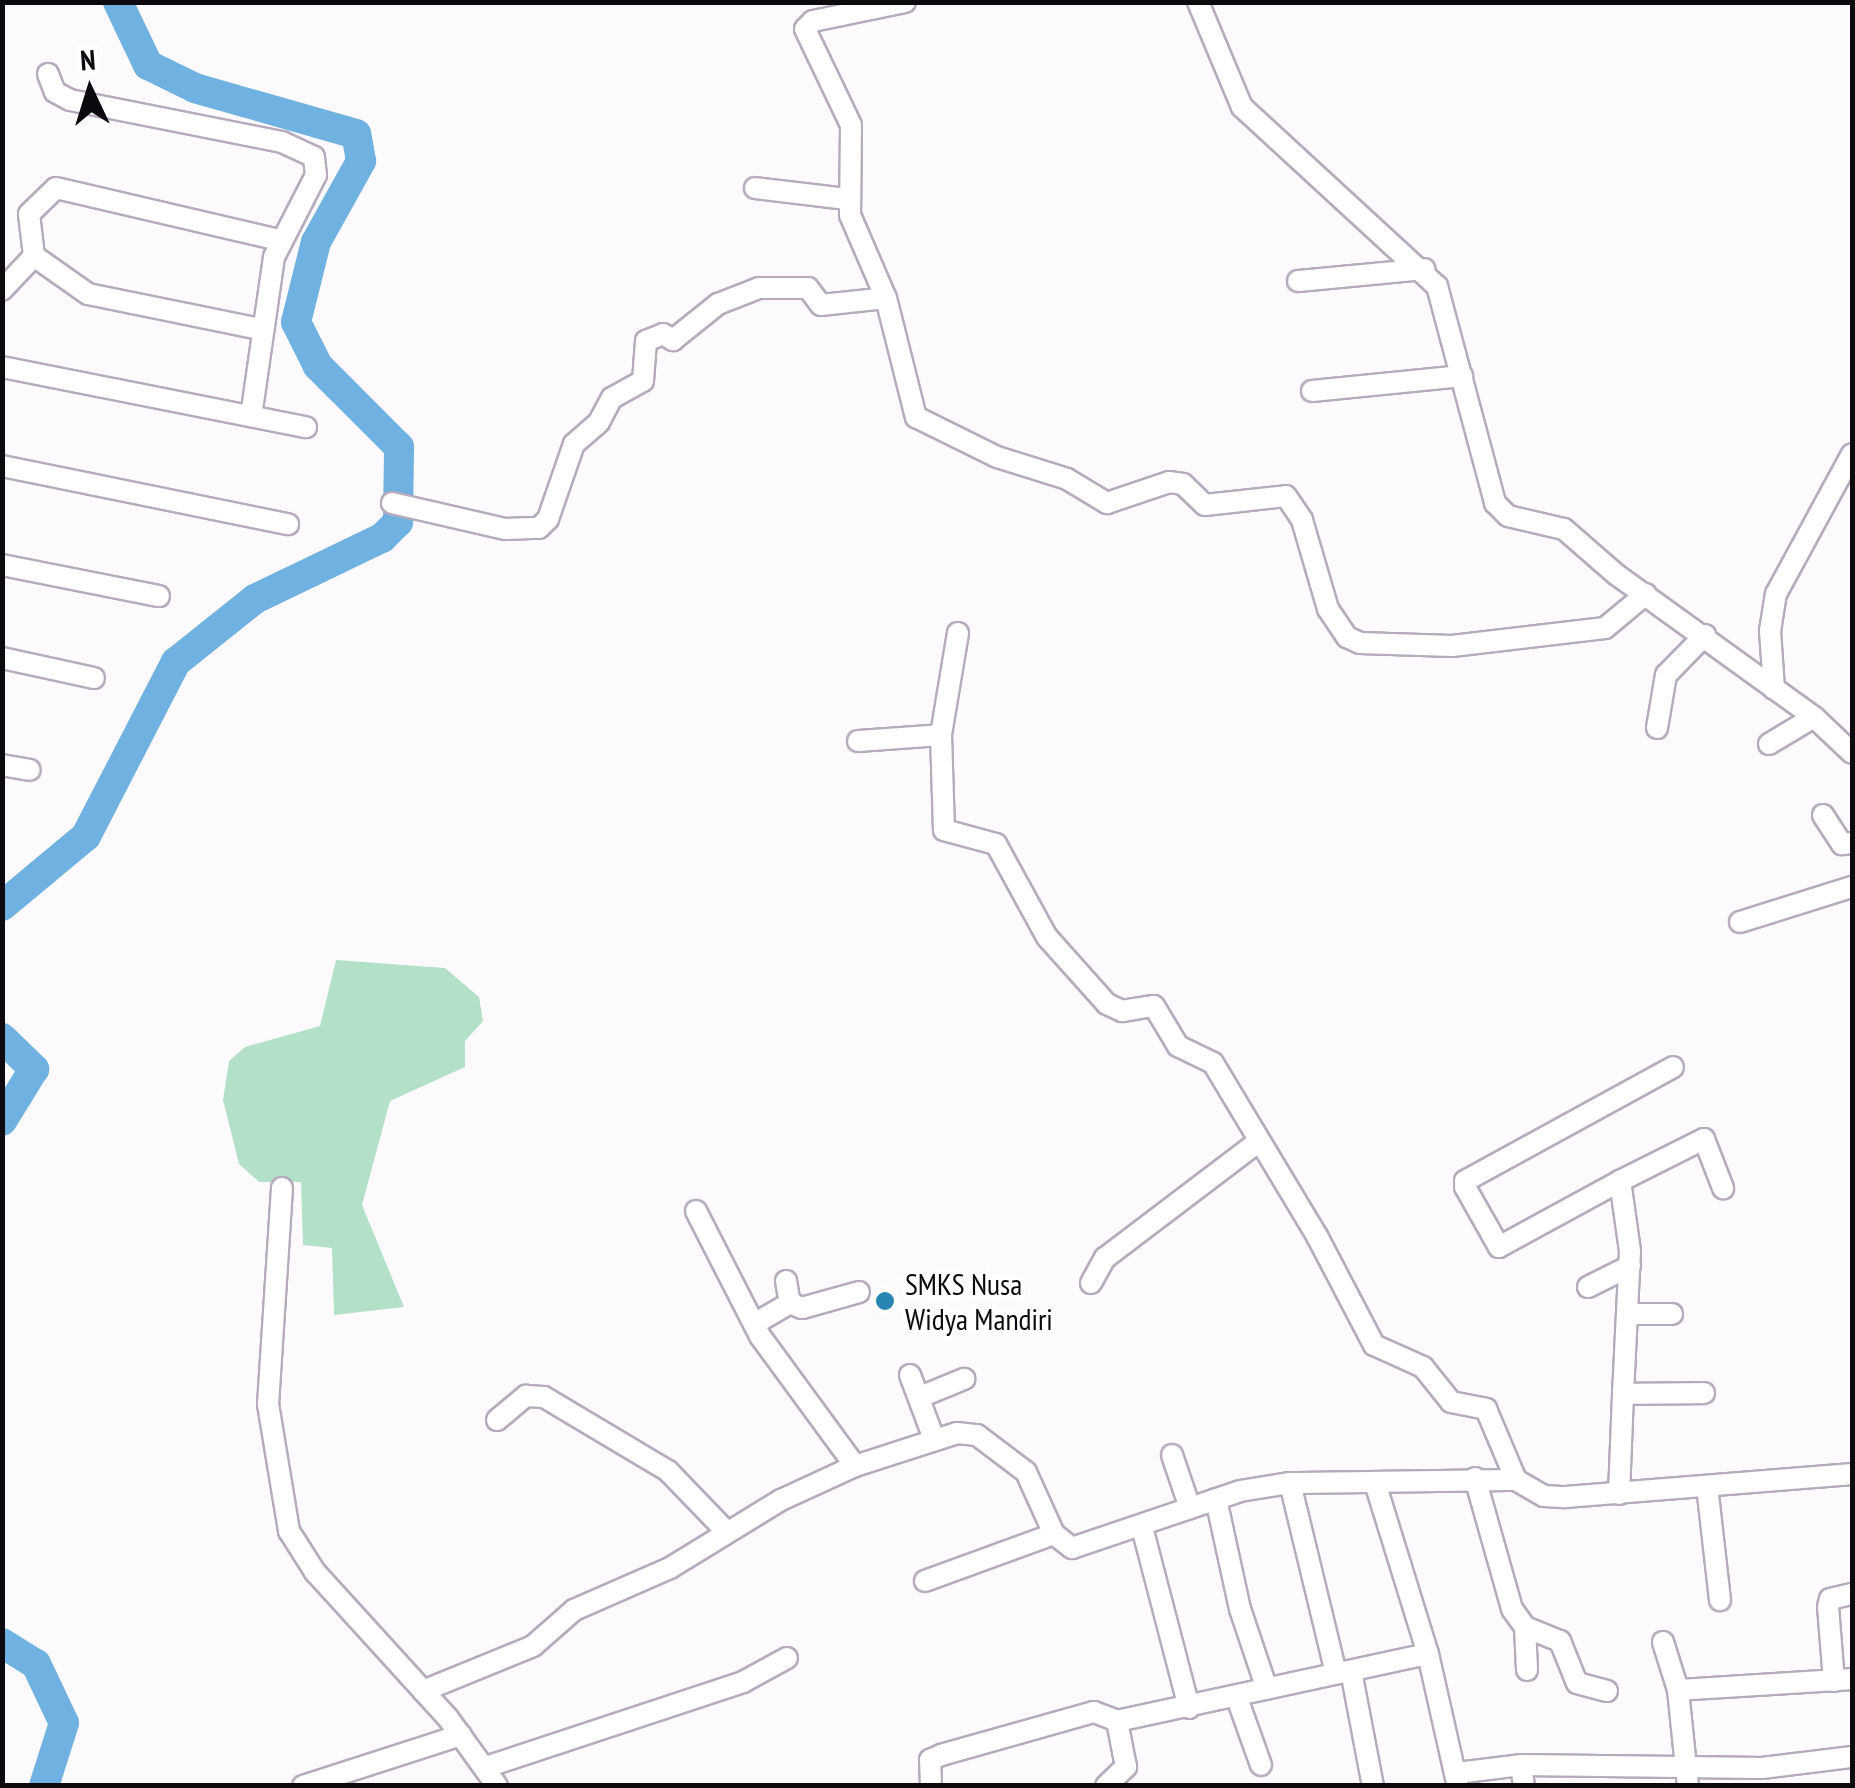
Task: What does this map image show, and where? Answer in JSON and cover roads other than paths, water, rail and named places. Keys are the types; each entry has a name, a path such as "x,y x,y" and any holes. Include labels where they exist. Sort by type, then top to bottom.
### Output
{"street":[{"path":"906,2 813,21 805,29 850,126 847,199 886,298 916,418 996,457 1067,479 1107,503 1170,482 1183,484 1205,505 1286,496 1302,520 1320,591 1352,640 1452,646 1605,628 1646,594"},
{"path":"1198,2 1242,107 1424,269 1437,286 1462,376 1476,451 1495,503 1508,516 1564,529 1814,717 1852,753"},
{"path":"48,74 55,92 70,100 310,152 316,175 279,240 260,330 252,416"},
{"path":"2,290 34,256 30,214 60,187 279,240"},
{"path":"755,188 847,199"},
{"path":"34,256 88,294 260,330"},
{"path":"1298,281 1424,269"},
{"path":"392,502 504,529 539,528 548,519 574,444 599,422 612,398 643,381 646,342 663,334 673,340 741,292 808,288 821,305 886,298"},
{"path":"2,367 306,427"},
{"path":"1312,390 1462,376"},
{"path":"1774,689 1770,631 1776,594 1852,454"},
{"path":"2,466 288,524"},
{"path":"2,564 160,596"},
{"path":"958,633 941,735 944,830 996,844 1047,938 1114,1009 1158,1008 1178,1046 1212,1063 1374,1345 1423,1367 1451,1402 1495,1417 1516,1480"},
{"path":"1658,728 1666,675 1705,635"},
{"path":"2,658 94,678"},
{"path":"1769,744 1814,717"},
{"path":"858,741 941,735"},
{"path":"2,764 30,770"},
{"path":"1824,815 1834,836 1852,843"},
{"path":"1740,922 1852,887"},
{"path":"1673,1068 1465,1186 1499,1246 1704,1140 1723,1188"},
{"path":"1091,1283 1106,1258 1258,1142"},
{"path":"1619,1494 1630,1266 1620,1181"},
{"path":"282,1188 268,1404 289,1531 315,1572 423,1690 492,1776 729,1687 787,1658"},
{"path":"696,1211 754,1324 856,1466"},
{"path":"1588,1286 1630,1266"},
{"path":"786,1282 790,1303"},
{"path":"754,1324 790,1303 809,1308 859,1292"},
{"path":"1629,1314 1672,1314"},
{"path":"910,1375 934,1439"},
{"path":"920,1396 964,1378"},
{"path":"1624,1394 1704,1393"},
{"path":"496,1420 526,1396 544,1397 668,1471 727,1532"},
{"path":"423,1690 532,1646 574,1610 670,1568 727,1532 856,1466 934,1439 977,1436 1005,1454 1036,1488 1054,1534 1072,1548 1216,1499 1290,1483 1376,1486 1474,1478 1516,1480 1544,1496 1619,1494 1852,1474"},
{"path":"1172,1455 1190,1508"},
{"path":"1474,1478 1506,1598 1525,1627 1527,1670"},
{"path":"1290,1483 1373,1786"},
{"path":"1376,1486 1428,1654 1457,1779 1523,1775 1763,1777 1844,1760 1836,1786"},
{"path":"1706,1486 1720,1600"},
{"path":"1216,1499 1240,1610 1267,1689"},
{"path":"1142,1527 1189,1708"},
{"path":"925,1580 1054,1534"},
{"path":"1678,1690 1843,1680 1828,1607 1830,1599 1852,1594"},
{"path":"1525,1627 1560,1641 1577,1683 1607,1690"},
{"path":"1662,1642 1678,1690 1687,1778"},
{"path":"931,1786 930,1760 941,1755 1094,1712 1118,1721 1428,1654"},
{"path":"1237,1698 1261,1766"},
{"path":"1106,1786 1126,1766 1118,1721"},
{"path":"303,1786 338,1782 461,1735"}],"waterway":[{"path":"2,906 86,836 176,662 255,599 382,538 398,522 399,447 318,366 296,322 316,242 361,161 356,134 195,88 148,65 118,2"},
{"path":"2,1038 34,1069 2,1121"},
{"path":"2,1643 36,1664 64,1723 44,1786"}],"place":[{"name":"SMKS Nusa Widya Mandiri","path":"885,1301"}]}
